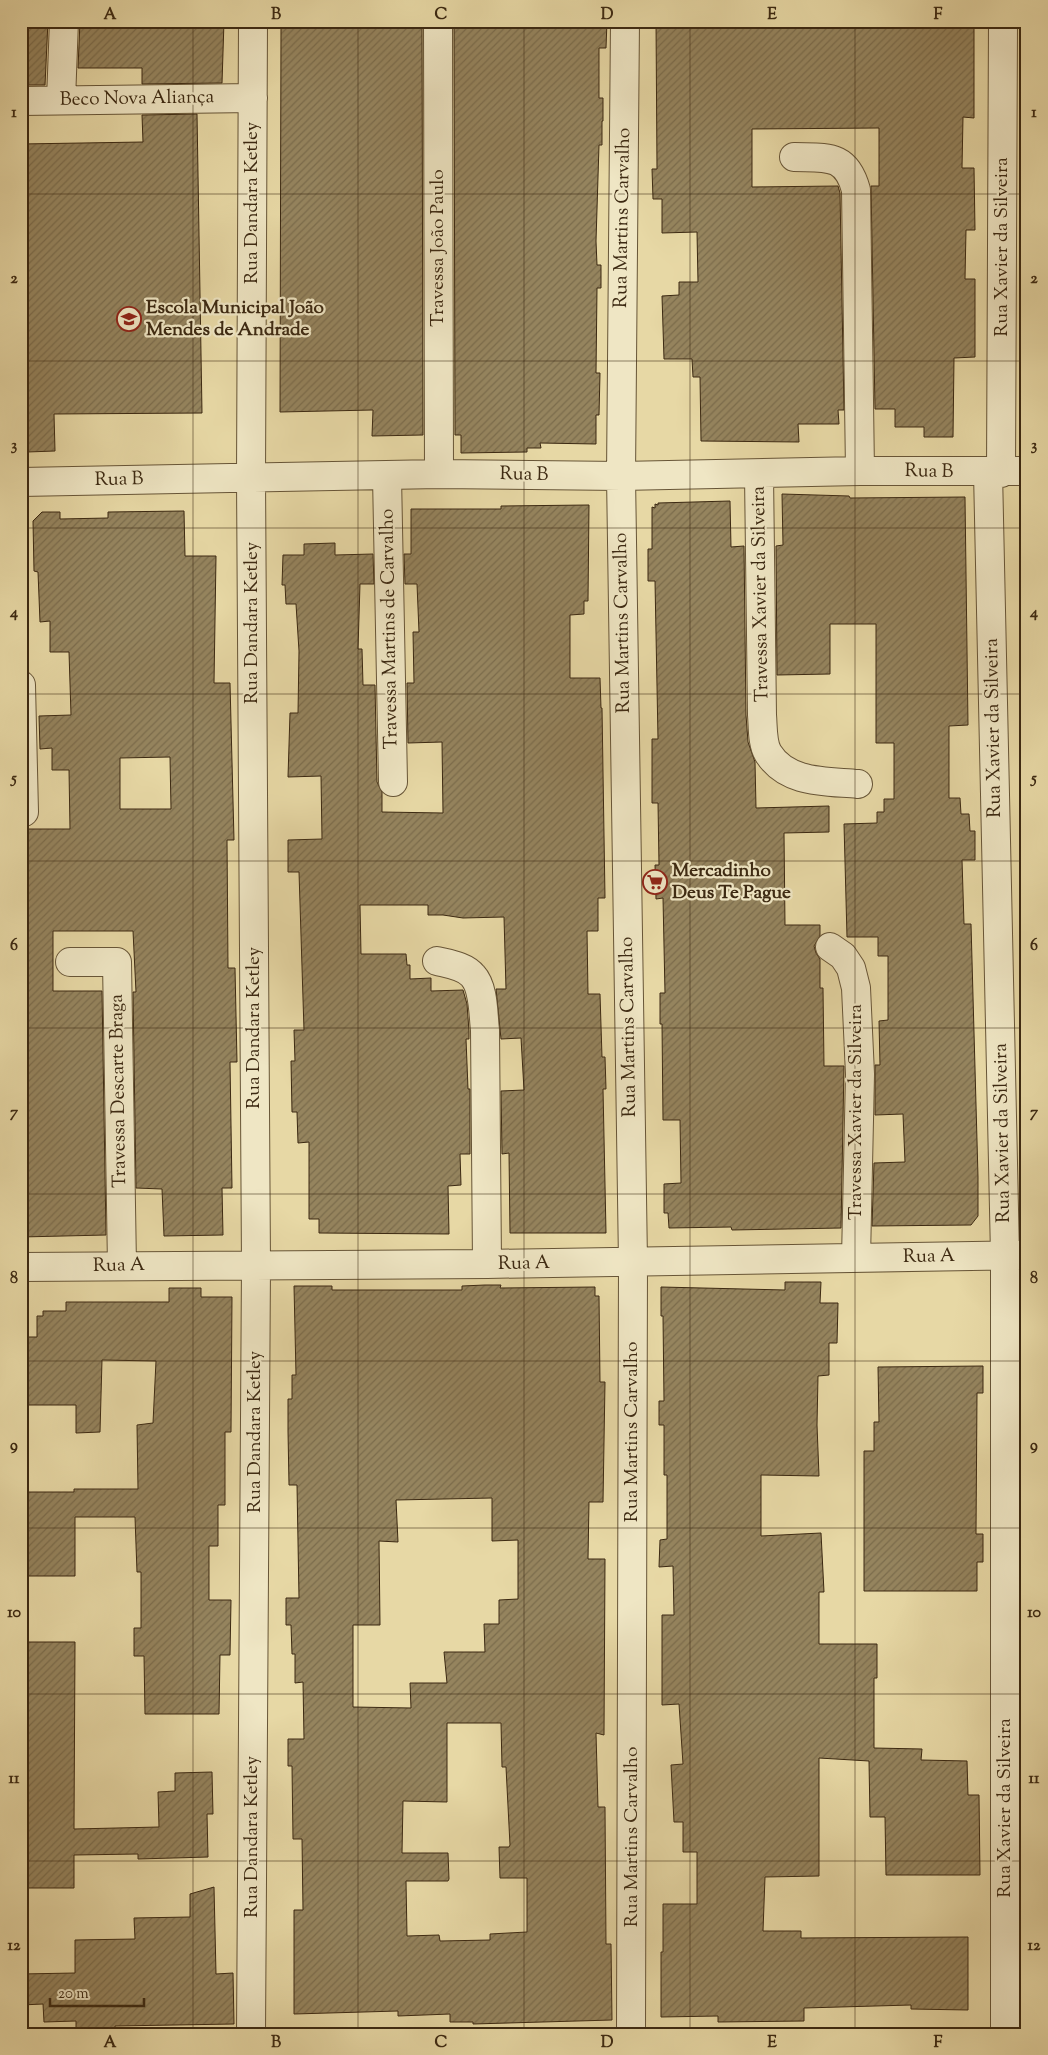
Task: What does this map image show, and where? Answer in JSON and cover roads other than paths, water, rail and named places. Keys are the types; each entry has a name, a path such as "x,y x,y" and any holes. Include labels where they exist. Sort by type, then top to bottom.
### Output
{"street":[{"path":"61,100 64,21"},
{"name":"Rua Dandara Ketley","path":"251,2034 256,1264 251,478 253,21"},
{"name":"Travessa João Paulo","path":"438,21 439,474"},
{"name":"Rua Martins Carvalho","path":"625,21 621,476 633,1262 632,2034"},
{"name":"Rua Xavier da Silveira","path":"1002,21 1005,472 1016,1255 1005,2034"},
{"name":"Beco Nova Aliança","path":"21,101 253,98"},
{"path":"794,157 827,158 840,162 852,175 856,190 860,471"},
{"name":"Rua B","path":"21,482 439,474 621,476 860,471 1005,472"},
{"name":"Travessa Xavier da Silveira","path":"759,474 762,715 768,753 780,767 798,777 858,784"},
{"name":"Travessa Martins de Carvalho","path":"387,476 393,782"},
{"path":"21,685 24,812"},
{"name":"Travessa Xavier da Silveira","path":"830,947 843,956 851,968 856,988 860,1074 856,1258"},
{"path":"437,961 460,967 474,976 480,991 485,1030 487,1264"},
{"name":"Travessa Descarte Braga","path":"70,962 116,962 122,1266"},
{"name":"Rua A","path":"21,1268 256,1264 487,1264 1016,1255"}],"place":[{"name":"Escola Municipal João Mendes de Andrade","path":"129,319"},
{"name":"Mercadinho Deus Te Pague","path":"655,882"}]}
